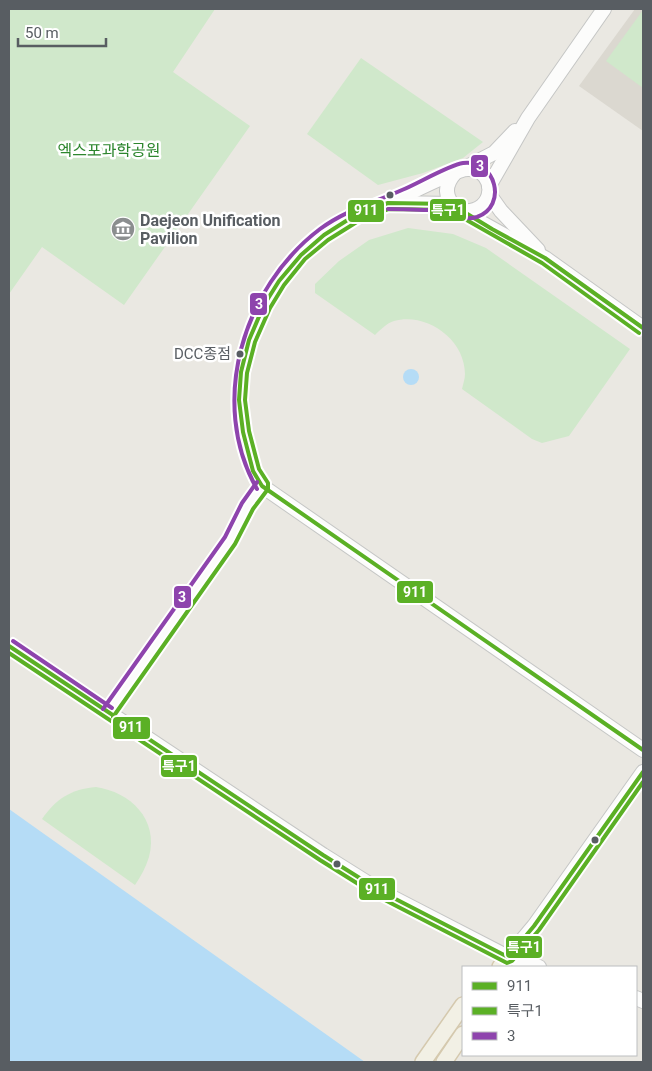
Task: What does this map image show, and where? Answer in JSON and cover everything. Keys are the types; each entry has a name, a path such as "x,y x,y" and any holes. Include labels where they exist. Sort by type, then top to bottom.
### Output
{"main road":[{"path":"423,1062 462,1006"},
{"path":"444,1062 462,1035"}],"street":[{"path":"388,203 457,208 470,212 483,206 489,190 528,118 604,9"},
{"path":"528,118 494,153 388,203 357,214 324,234 301,255 279,281 264,306 249,340 241,372 239,400 243,432 253,471 262,486 643,750"},
{"path":"545,258 501,211 482,174 476,170 458,171 447,184 446,192 457,208 545,258 643,328"},
{"path":"108,713 225,547 248,506 262,486"},
{"path":"9,646 382,892 504,962 532,966"},
{"path":"504,962 534,926 643,772"}],"shaded area":[{"path":"635,9 643,9 643,131 579,86"}],"green space":[{"name":"엑스포과학공원","path":"9,9 215,9 173,72 250,126 124,305 42,247 9,294"},
{"path":"643,10 643,88 606,61"},
{"path":"361,58 483,142 463,158 423,173 378,185 307,134"},
{"path":"408,228 453,234 486,248 630,349 569,436 542,443 532,439 462,389 465,374 463,361 451,339 442,331 419,321 406,319 394,321 386,325 375,335 315,293 315,284 339,261 369,240"},
{"path":"96,787 108,790 130,801 146,819 151,843 149,857 135,885 42,819 65,796 79,790"}],"water":[{"path":"408,369 414,369 419,374 417,383 408,385 403,380 403,374"},
{"path":"9,809 365,1062 9,1062"}],"transit line":[{"name":"3","path":"257,489 242,456 235,420 235,384 241,348 253,314 271,282 293,253 330,222 457,164 474,164 483,168 490,175 494,184 495,194 493,203 487,211 477,217 465,218 446,210 388,209"},
{"name":"911","path":"643,328 545,258 451,204 388,203 357,214 324,235 301,255 279,281 264,305 249,340 241,372 239,400 243,432 253,471 262,486 643,750"},
{"name":"특구1","path":"113,717 235,544 253,509 268,489 268,483 259,469 249,431 245,400 247,373 255,342 270,308 284,285 305,259 328,240 360,220 389,209 449,210 542,263 639,333"},
{"name":"3","path":"103,709 225,537 242,503 257,482"},
{"name":"3","path":"13,641 112,708"},
{"name":"911","path":"9,646 323,855 382,892 508,957"},
{"name":"특구1","path":"9,653 320,860 379,897 507,963 512,961 539,930 643,782"},
{"name":"911","path":"508,957 534,926 643,772"}],"place":[{"name":"Daejeon Unification Pavilion","path":"123,229"},
{"name":"DCC종점","path":"240,354"}]}
